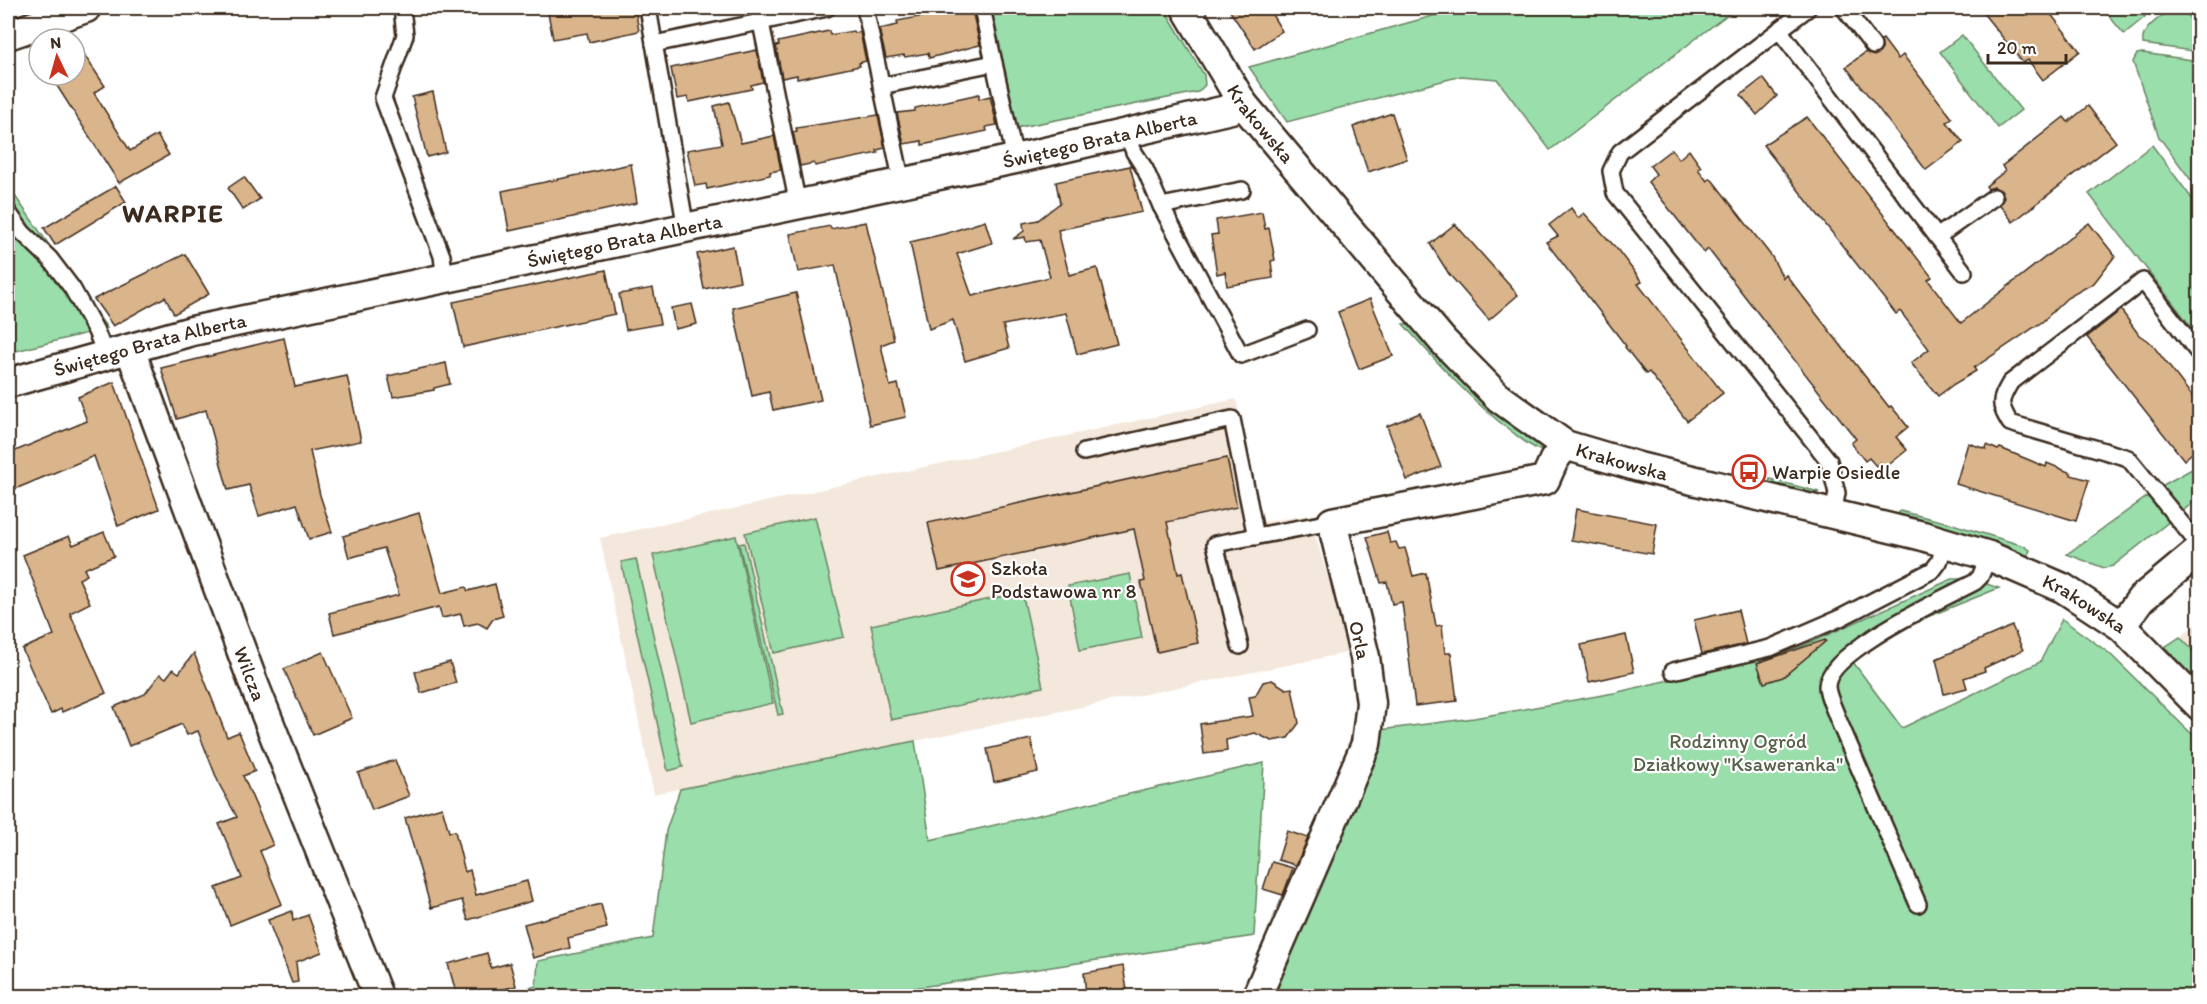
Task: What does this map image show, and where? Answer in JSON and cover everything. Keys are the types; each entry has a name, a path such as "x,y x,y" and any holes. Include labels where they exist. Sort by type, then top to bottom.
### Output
{"street":[{"path":"8,35 87,8"},
{"name":"Krakowska","path":"1186,8 1243,104 1443,341 1498,397 1565,445 1639,467 1946,542 1989,556 2063,588 2121,627 2199,706"},
{"name":"Świętego Brata Alberta","path":"8,383 192,331 445,280 1015,159 1231,109 1243,104"},
{"name":"Wilcza","path":"118,353 254,682 378,996"},
{"path":"1332,522 1545,480 1554,460 1565,445"},
{"name":"Orla","path":"1257,996 1366,744 1371,702 1365,657 1332,522"},
{"path":"2121,627 2141,599 2199,548"}],"lane":[{"path":"402,8 405,35 383,98 442,256 445,280"},
{"path":"648,8 686,229"},
{"path":"654,44 759,15 827,8"},
{"path":"866,8 902,183"},
{"path":"982,8 1015,159"},
{"path":"1808,8 1620,152 1611,171 1615,193 1829,461 1838,493 1833,514"},
{"path":"1844,8 1873,46"},
{"path":"759,15 798,205"},
{"path":"1779,30 1964,272"},
{"path":"881,86 994,63"},
{"path":"1127,133 1161,206 1241,355 1307,330"},
{"path":"1161,206 1242,190"},
{"path":"1937,237 1994,197"},
{"name":"Wilcza","path":"8,212 23,233 50,259 72,288 96,331 118,353"},
{"path":"2199,355 2143,281 2010,383 2003,396 2001,408 2010,423 2128,458 2199,548"},
{"path":"1084,452 1232,419 1256,537"},
{"path":"1240,646 1215,544 1332,522"},
{"path":"1673,671 1770,648 1840,618 1933,570 1939,562 1946,542"},
{"path":"1918,904 1836,717 1827,686 1831,674 1853,650 1872,636 1975,582 1980,577 1989,556"}],"shaded area":[{"name":"Szkoła Podstawowa nr 8","path":"1236,399 1263,522 1309,515 1351,652 654,794 600,538"},
{"path":"2199,622 2199,657 2180,637"}],"green space":[{"path":"989,8 1164,8 1204,75 1205,85 1198,92 1015,128"},
{"path":"1445,8 1736,8 1550,150 1497,79 1461,76 1287,122 1249,67 1447,12"},
{"path":"2121,8 2138,8 2145,17 2124,34 2109,16"},
{"path":"2173,8 2182,8 2199,30 2199,52 2143,44 2148,28"},
{"path":"1962,35 2021,110 1998,128 1940,52"},
{"path":"2137,54 2199,61 2199,191 2159,137 2133,62"},
{"path":"2152,145 2199,208 2199,337 2089,194"},
{"path":"8,186 107,328 8,353"},
{"path":"1411,323 1541,445 1542,451 1522,440 1468,394 1403,324"},
{"path":"2199,465 2199,498 2113,566 2104,568 2067,554 2165,484"},
{"path":"1770,479 1819,492 1806,494 1768,486"},
{"path":"1900,511 1949,523 2024,546 2030,550 2028,556 1896,516"},
{"path":"815,517 844,637 774,653 745,533"},
{"path":"736,536 773,703 691,722 653,555"},
{"path":"744,543 783,714 778,715 739,544"},
{"path":"636,559 683,767 668,771 621,562"},
{"path":"1130,574 1142,638 1080,650 1068,586"},
{"name":"Rodzinny Ogród Działkowy \"Ksaweranka\"","path":"1952,579 1971,579 1999,588 1875,638 1853,662 1902,728 2040,662 2062,619 2109,653 2199,741 2199,996 1266,996 1380,730 1474,718 1614,693 1774,655 1798,648"},
{"path":"1022,592 1043,687 891,720 871,625"},
{"path":"2180,637 2199,657 2199,684 2165,647"},
{"path":"915,741 930,840 1264,763 1254,936 862,996 499,996 536,986 538,961 653,938 666,831 680,789"}],"building":[{"path":"547,8 635,8 639,31 589,42 587,33 553,39"},
{"path":"1228,8 1268,8 1282,31 1255,49"},
{"path":"1979,8 2046,8 2080,51 2043,80 2028,60 2023,63"},
{"path":"961,9 962,13 972,10 980,45 929,58 928,53 886,58 879,29 898,25 897,21"},
{"path":"829,31 830,35 860,32 866,61 859,63 860,66 797,79 797,75 782,78 776,46 779,45 778,42"},
{"path":"1883,39 1898,59 1903,55 1952,118 1947,122 1963,142 1926,170 1846,67 1866,52 1874,56 1879,53"},
{"path":"757,50 763,82 751,85 752,89 689,102 688,97 677,99 671,68"},
{"path":"87,59 105,86 94,93 130,151 157,135 169,155 119,183 58,87 87,87"},
{"path":"1763,78 1777,96 1757,115 1741,95"},
{"path":"433,92 446,152 427,157 412,97"},
{"path":"979,94 979,99 990,96 997,125 986,127 987,131 922,145 922,141 904,144 897,113 915,111 915,108"},
{"path":"729,102 741,143 774,136 781,170 770,172 770,175 707,189 706,184 695,186 687,150 722,144 714,106"},
{"path":"2088,106 2116,142 2013,222 2000,205 2004,197 2002,191 1994,187 1988,189 1986,186 2005,171 2002,166 2064,117 2068,122"},
{"path":"1392,113 1407,159 1368,172 1353,127"},
{"path":"878,115 885,148 877,150 878,153 815,166 814,163 800,166 793,132 797,131 796,128"},
{"path":"1807,117 1932,277 1928,280 1961,323 2089,223 2115,256 2094,283 2067,298 2042,322 1974,368 1976,371 1938,396 1911,363 1929,349 1900,311 1896,314 1763,145"},
{"path":"1672,149 1679,159 1689,150 1701,167 1698,169 1707,181 1710,178 1713,181 1772,257 1783,278 1786,275 1889,407 1891,406 1908,427 1896,437 1907,450 1885,468 1880,462 1876,466 1869,458 1865,461 1851,443 1856,439 1708,249 1704,253 1648,182 1656,174 1650,166"},
{"path":"631,164 637,203 509,231 502,191"},
{"path":"1130,166 1142,212 1058,230 1069,275 1097,268 1117,344 1077,354 1066,313 1003,325 1009,348 965,361 953,320 929,329 910,242 985,221 992,243 957,254 972,296 1050,277 1040,240 1026,242 1025,237 1013,239 1024,231 1023,223 1038,220 1060,203 1056,182"},
{"path":"244,177 260,199 243,210 228,188"},
{"path":"116,186 126,202 55,245 44,228"},
{"path":"1571,208 1578,218 1584,213 1617,249 1642,282 1638,284 1723,393 1687,421 1649,372 1646,374 1546,242 1558,236 1549,225"},
{"path":"1262,212 1265,229 1269,228 1275,260 1271,261 1273,278 1227,286 1225,272 1217,274 1211,235 1218,234 1216,220"},
{"path":"866,222 894,340 881,345 890,386 898,384 906,417 870,425 835,265 798,272 790,234"},
{"path":"1455,224 1518,295 1489,320 1449,274 1430,244"},
{"path":"733,246 740,281 704,289 697,254"},
{"path":"185,254 209,294 174,314 165,297 113,326 94,299"},
{"path":"606,270 615,314 463,347 453,302"},
{"path":"653,288 660,324 626,330 619,294"},
{"path":"796,293 821,400 773,410 769,392 752,396 733,308"},
{"path":"1370,299 1393,356 1359,369 1338,312"},
{"path":"692,304 697,324 675,329 671,308"},
{"path":"2121,310 2139,335 2151,343 2199,405 2199,447 2184,460 2087,337"},
{"path":"284,338 295,387 347,376 361,441 310,451 320,495 332,532 309,539 297,504 259,516 249,485 228,490 206,410 177,419 161,368"},
{"path":"446,363 450,384 434,388 434,390 393,397 388,376"},
{"path":"114,382 159,509 118,526 94,456 8,492 8,454 87,421 78,397"},
{"path":"1420,413 1441,467 1407,480 1387,426"},
{"path":"1968,443 1986,449 1987,445 1998,450 2000,448 2046,467 2047,463 2071,475 2089,480 2076,521 1956,484"},
{"path":"1227,458 1237,507 1167,522 1178,574 1182,573 1198,643 1157,652 1141,582 1145,581 1134,529 939,571 928,523"},
{"path":"1576,509 1657,524 1652,554 1571,540"},
{"path":"419,513 442,593 466,587 468,591 495,584 503,616 493,619 487,628 478,623 464,626 461,614 442,618 439,607 334,634 329,613 399,595 384,548 349,558 343,536"},
{"path":"104,532 114,556 84,569 87,575 79,579 90,603 70,613 106,693 62,712 61,709 51,714 22,649 54,635 23,555 69,536 73,545"},
{"path":"1387,532 1390,543 1396,542 1399,549 1405,548 1413,576 1426,573 1436,626 1442,625 1445,653 1451,653 1457,701 1415,706 1402,602 1392,604 1387,582 1381,583 1367,537"},
{"path":"1738,610 1746,644 1702,654 1694,620"},
{"path":"2012,626 2023,650 1984,668 1985,671 1964,678 1967,688 1944,694 1936,659"},
{"path":"1626,635 1634,672 1589,682 1581,645"},
{"path":"1825,640 1783,677 1764,683 1757,663"},
{"path":"323,652 352,718 313,735 284,669"},
{"path":"194,653 227,737 239,732 255,771 243,776 273,845 260,851 282,904 230,925 216,888 242,878 219,824 237,817 219,784 198,731 187,735 182,724 129,746 114,707 145,694 160,674 166,678 173,669 179,673"},
{"path":"450,662 456,683 421,693 415,672"},
{"path":"1272,680 1286,689 1292,688 1299,723 1288,738 1272,741 1255,733 1226,740 1227,751 1204,754 1200,724 1253,716 1249,697 1255,696 1263,682"},
{"path":"1031,739 1038,772 994,782 987,749"},
{"path":"395,760 409,796 372,810 358,773"},
{"path":"442,807 449,832 455,831 465,872 470,870 476,895 527,881 532,901 468,920 462,900 431,908 405,818"},
{"path":"1287,831 1308,838 1296,865 1278,860"},
{"path":"1272,862 1293,868 1283,895 1263,889"},
{"path":"601,904 607,928 568,938 570,948 533,958 524,924"},
{"path":"292,911 293,921 308,915 322,952 296,962 298,982 292,983 268,920"},
{"path":"487,953 491,968 510,963 516,986 476,996 457,996 448,964"},
{"path":"1123,966 1128,996 1086,996 1084,973"}],"place":[{"name":"Warpie Osiedle","path":"1749,472"},
{"name":"Szkoła Podstawowa nr 8","path":"968,579"}],"district":[{"name":"WARPIE","path":"173,213"}]}
